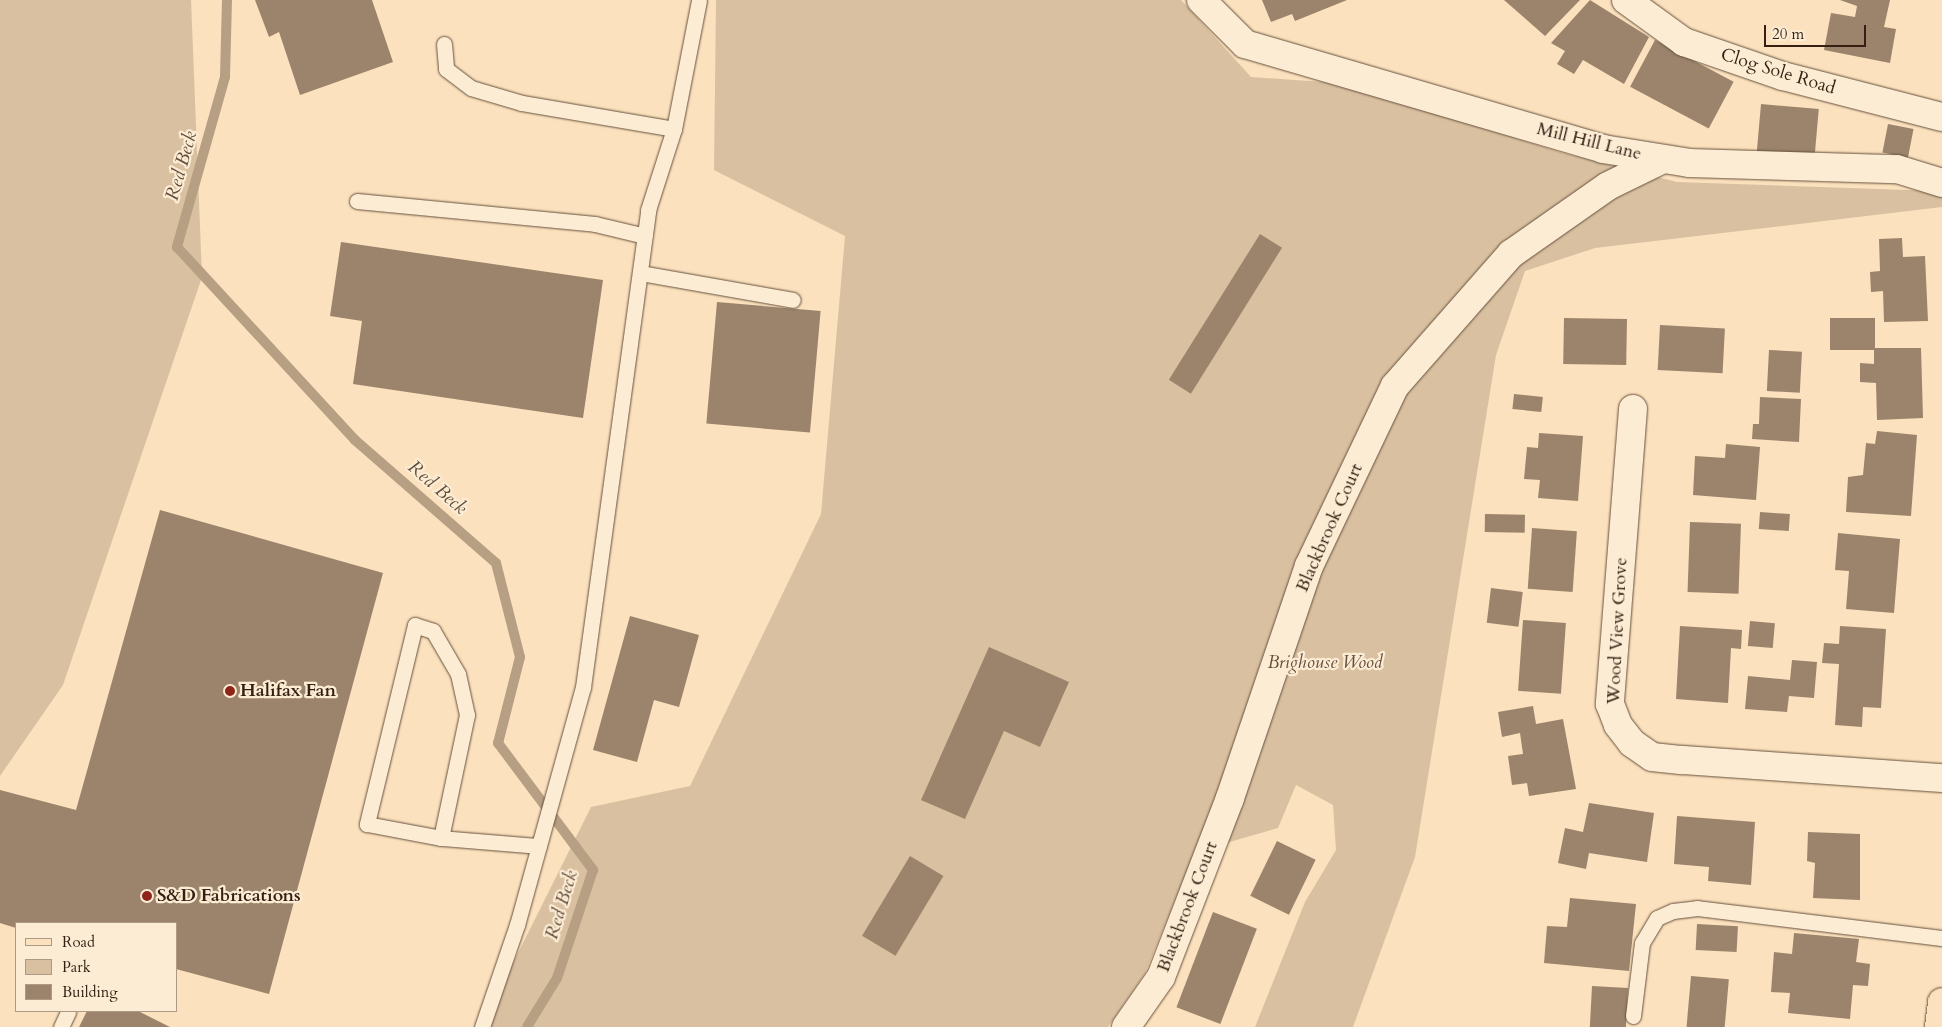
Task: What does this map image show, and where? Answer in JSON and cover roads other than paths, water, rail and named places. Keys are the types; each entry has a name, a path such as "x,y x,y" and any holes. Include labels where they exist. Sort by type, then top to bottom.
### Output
{"main road":[{"path":"1939,1027 1942,1002"}],"street":[{"name":"Mill Hill Lane","path":"1201,0 1245,44 1603,149 1663,158 1897,169 1942,183"},
{"name":"Clog Sole Road","path":"1626,0 1684,42 1783,76 1942,117"},
{"name":"Blackbrook Court","path":"1126,1027 1161,978 1230,798 1309,566 1395,386 1511,254 1608,186 1663,158"},
{"name":"Wood View Grove","path":"1633,409 1610,704 1618,725 1632,743 1652,756 1683,760 1942,778"}],"lane":[{"path":"482,1027 540,841 583,687 645,236 674,129 699,0"},
{"path":"444,44 446,69 471,88 522,102 674,129"},
{"path":"357,201 595,224 645,236"},
{"path":"640,273 793,300"},
{"path":"441,838 467,715 458,674 433,631 415,625 367,824 441,838 540,841"},
{"path":"1633,1016 1642,943 1657,918 1673,911 1697,908 1942,938"},
{"path":"61,1027 68,1012"}],"waterway":[{"name":"Red Beck","path":"227,0 225,77 177,247 355,440 496,563 520,657 498,743 593,870 557,978 527,1027"}],"place":[{"name":"Halifax Fan","path":"230,691"},
{"name":"S&D Fabrications","path":"147,896"}],"park label":[{"name":"Brighouse Wood","path":"1325,663"}]}
